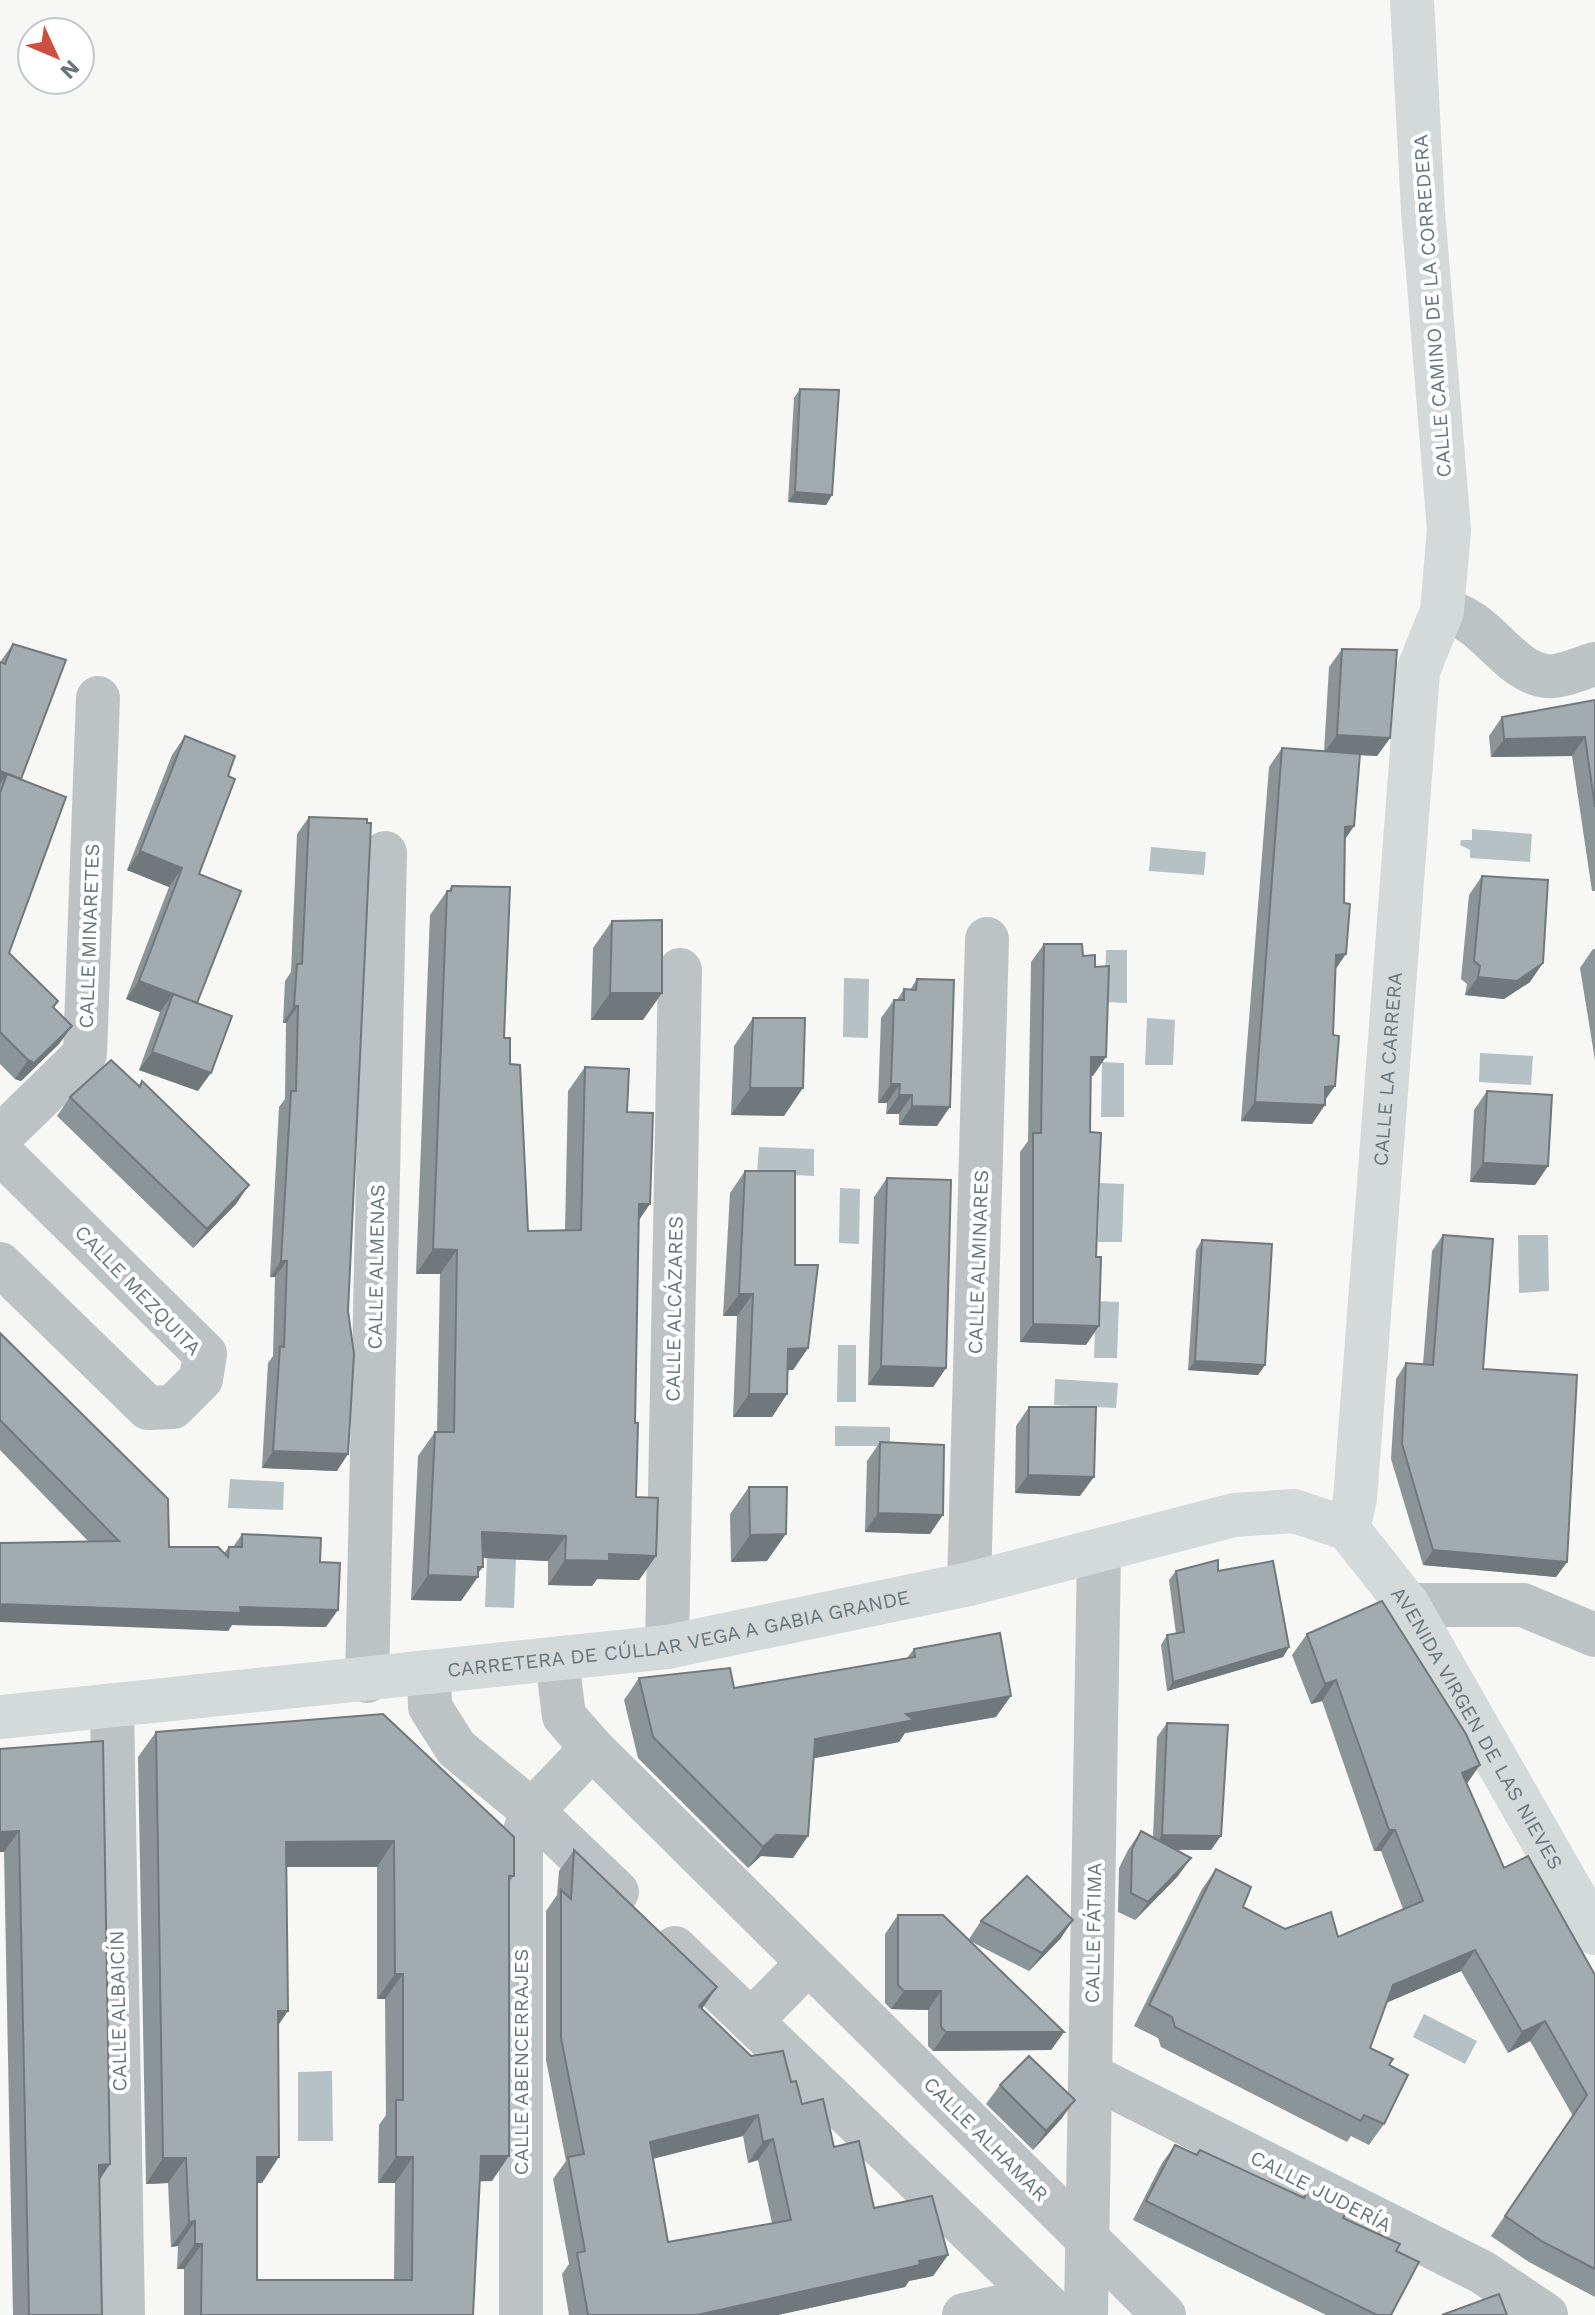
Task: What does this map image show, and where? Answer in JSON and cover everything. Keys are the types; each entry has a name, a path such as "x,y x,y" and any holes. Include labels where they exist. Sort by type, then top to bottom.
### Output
{"street":[{"name":"CALLE CAMINO DE LA CORREDERA","path":"1412,0 1423,211 1449,530 1442,611"},
{"path":"1442,611 1462,614 1523,668 1548,676 1595,664"},
{"name":"CALLE LA CARRERA","path":"1348,1529 1355,1499 1418,671 1442,611"},
{"name":"CALLE MINARETES","path":"0,1137 85,1054 98,698"},
{"name":"CALLE ALMENAS","path":"367,1681 385,853"},
{"name":"CALLE ALMINARES","path":"969,1584 987,939"},
{"name":"CALLE ALCÁZARES","path":"667,1647 680,970"},
{"name":"CALLE MEZQUITA","path":"0,1152 205,1354 201,1379 173,1407 148,1408 0,1264"},
{"name":"CARRETERA DE CÚLLAR VEGA A GABIA GRANDE","path":"0,1717 112,1708 667,1647 969,1584 1234,1515 1294,1511 1348,1529"},
{"name":"AVENIDA VIRGEN DE LAS NIEVES","path":"1348,1529 1408,1605 1591,1921"},
{"name":"CALLE FÁTIMA","path":"1086,2315 1099,1552"},
{"path":"1408,1605 1523,1605 1595,1635"},
{"name":"CALLE ALHAMAR","path":"557,1660 564,1716 592,1748 1164,2315"},
{"path":"429,1672 430,1707 456,1748 532,1811 1048,2306"},
{"name":"CALLE ALBAICÍN","path":"112,1708 123,2315"},
{"path":"532,1811 592,1748"},
{"name":"CALLE ABENCERRAJES","path":"521,2315 521,1843 532,1811"},
{"path":"751,2021 808,1963"},
{"name":"CALLE JUDERÍA","path":"1091,2076 1482,2272 1546,2315"},
{"path":"964,2315 1048,2306"}],"shaded area":[{"path":"1472,829 1532,834 1530,862 1470,858 1470,850 1460,845 1461,840 1472,840"},
{"path":"1151,847 1206,852 1204,875 1149,871"},
{"path":"1106,950 1127,950 1127,1003 1104,1002"},
{"path":"844,978 869,979 868,1038 843,1037"},
{"path":"1147,1018 1175,1020 1173,1065 1145,1065"},
{"path":"1480,1053 1533,1056 1531,1085 1479,1082"},
{"path":"1102,1062 1124,1063 1124,1117 1101,1117"},
{"path":"759,1147 814,1149 814,1176 757,1173"},
{"path":"1100,1183 1124,1184 1122,1242 1098,1242"},
{"path":"840,1188 860,1189 859,1244 839,1243"},
{"path":"1518,1235 1548,1235 1549,1291 1519,1293"},
{"path":"1096,1301 1119,1302 1117,1358 1094,1358"},
{"path":"838,1345 856,1345 856,1402 837,1402"},
{"path":"1055,1379 1118,1383 1116,1408 1054,1405"},
{"path":"835,1426 890,1427 890,1446 835,1446"},
{"path":"230,1479 284,1482 283,1510 228,1508"},
{"path":"487,1558 516,1559 514,1608 485,1607"},
{"path":"1424,2014 1477,2041 1465,2064 1413,2037"},
{"path":"332,2071 333,2141 298,2141 298,2072"}],"building":[{"path":"800,389 839,390 832,495 795,492"},
{"path":"13,644 66,660 21,779 0,771 0,662 5,664"},
{"path":"1342,649 1397,650 1390,738 1337,735"},
{"path":"1595,700 1595,807 1585,737 1504,739 1502,717"},
{"path":"185,736 235,756 228,776 235,779 199,874 241,891 197,1003 139,981 182,868 140,851"},
{"path":"1282,748 1360,754 1354,826 1345,827 1344,903 1350,904 1346,954 1336,955 1333,1035 1339,1036 1335,1086 1325,1087 1325,1105 1255,1102"},
{"path":"7,774 66,797 9,953 58,1001 53,1007 72,1026 34,1063 0,1032 0,793"},
{"path":"309,817 367,819 367,823 371,823 348,1311 354,1354 348,1454 273,1451 280,1346 284,1347 287,1261 281,1261 291,1091 296,1091 298,1006 294,1006 297,964 302,964"},
{"path":"1482,876 1548,880 1543,963 1517,981 1478,977 1480,966 1474,961"},
{"path":"452,886 510,887 504,1038 510,1038 510,1064 520,1065 528,1231 581,1230 585,1067 629,1069 627,1112 653,1113 650,1204 639,1204 635,1423 638,1423 636,1497 658,1498 656,1556 609,1554 609,1561 565,1560 566,1536 482,1532 483,1567 478,1567 478,1577 428,1575 435,1432 454,1432 457,1250 433,1249 447,891 451,891"},
{"path":"662,920 662,993 610,993 612,921"},
{"path":"1044,944 1082,944 1083,956 1095,955 1095,967 1109,966 1106,1057 1091,1057 1090,1132 1101,1133 1096,1257 1101,1257 1099,1326 1033,1324 1033,1133 1041,1133"},
{"path":"917,979 954,980 950,1107 912,1106 912,1095 899,1095 900,1084 891,1084 894,1000 904,1000 904,989 916,990"},
{"path":"173,994 232,1016 211,1073 152,1052"},
{"path":"753,1018 805,1018 803,1088 750,1088"},
{"path":"111,1060 140,1087 142,1081 249,1185 207,1229 70,1097"},
{"path":"1487,1091 1552,1095 1548,1166 1483,1163"},
{"path":"745,1171 795,1171 795,1265 818,1265 808,1348 788,1349 787,1394 749,1394 753,1294 739,1294"},
{"path":"887,1178 951,1180 946,1368 881,1366"},
{"path":"1443,1235 1493,1239 1483,1369 1577,1375 1567,1562 1433,1550 1402,1444 1406,1363 1433,1365"},
{"path":"1202,1240 1272,1244 1265,1365 1195,1361"},
{"path":"0,1333 168,1499 169,1547 218,1547 228,1557 229,1547 242,1547 242,1534 321,1538 320,1562 340,1563 338,1610 240,1607 241,1613 0,1604 0,1543 119,1541 0,1420"},
{"path":"1029,1407 1096,1407 1094,1477 1028,1475"},
{"path":"880,1442 944,1445 943,1515 878,1513"},
{"path":"749,1487 787,1487 786,1534 750,1535"},
{"path":"1218,1560 1218,1571 1273,1561 1289,1647 1173,1682 1167,1635 1184,1632 1176,1571"},
{"path":"1382,1601 1466,1734 1480,1765 1462,1773 1504,1868 1528,1856 1595,1975 1595,2269 1543,2242 1505,2216 1587,2095 1545,2021 1522,2032 1475,1950 1393,1985 1370,2048 1393,2059 1389,2065 1408,2075 1384,2124 1364,2115 1361,2121 1175,2027 1172,2017 1149,2005 1216,1869 1251,1887 1243,1907 1285,1929 1331,1912 1338,1937 1423,1901 1395,1830 1389,1830 1336,1680 1325,1684 1307,1634"},
{"path":"1000,1633 1011,1696 906,1714 914,1720 815,1739 808,1836 776,1835 763,1847 653,1737 639,1678 730,1668 734,1688 915,1657 914,1649"},
{"path":"383,1714 514,1837 514,1876 509,1876 509,2156 481,2156 473,2315 201,2315 202,2244 195,2244 195,2221 189,2222 186,2158 163,2158 156,1732","holes":["394,1841 395,1974 403,1974 403,2100 396,2100 396,2157 413,2157 412,2280 257,2280 257,2157 279,2157 278,2011 288,2011 286,1842"]},
{"path":"1167,1723 1228,1725 1221,1836 1162,1835"},
{"path":"103,1741 110,2164 99,2165 102,2315 29,2315 19,1831 0,1832 0,1749"},
{"path":"1141,1831 1191,1858 1148,1902 1131,1893 1132,1849"},
{"path":"574,1850 717,1987 699,2006 751,2056 783,2051 791,2082 796,2081 802,2104 823,2099 834,2147 859,2141 874,2208 932,2196 948,2255 919,2261 920,2265 697,2315 588,2315 577,2253 585,2251 568,2157 584,2154 561,2038 561,1890 571,1899","holes":["758,2115 763,2142 773,2139 791,2220 668,2242 650,2142"]},
{"path":"1027,1876 1073,1920 1042,1953 981,1921"},
{"path":"898,1915 943,1915 1064,2032 946,2032 941,2027 941,1991 904,1991 898,1985"},
{"path":"1029,2056 1075,2100 1046,2131 1000,2085"},
{"path":"1175,2145 1197,2155 1200,2150 1304,2198 1308,2190 1348,2209 1343,2218 1400,2244 1396,2251 1419,2262 1391,2315 1377,2315 1146,2201"},
{"path":"1499,2294 1507,2315 1442,2315"}]}
